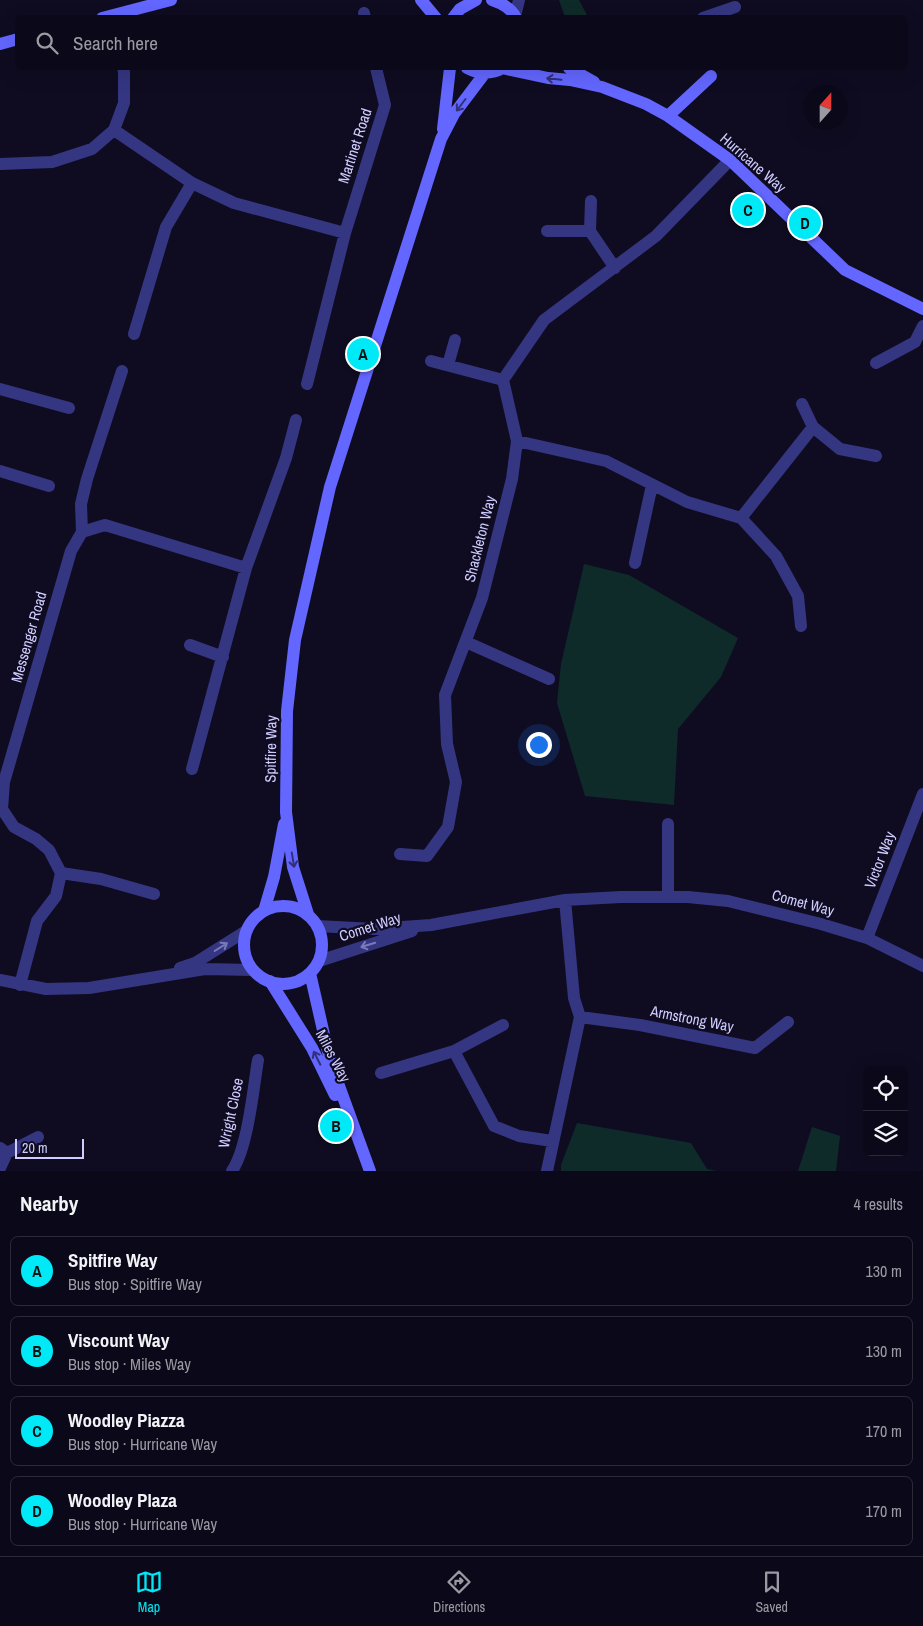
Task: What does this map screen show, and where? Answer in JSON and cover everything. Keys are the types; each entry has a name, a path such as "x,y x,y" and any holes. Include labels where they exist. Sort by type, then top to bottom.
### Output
{"street":[{"path":"113,15 171,0"},
{"path":"421,0 434,15"},
{"path":"455,15 460,9 476,0"},
{"path":"492,0 500,2 515,15"},
{"path":"516,15 519,0"},
{"path":"712,15 735,7"},
{"path":"0,44 15,40"},
{"path":"0,164 52,162 92,149 114,130 124,103 124,70"},
{"name":"Martinet Road","path":"307,384 345,233 385,105 376,70"},
{"name":"Spitfire Way","path":"441,139 450,70"},
{"path":"472,70 485,73 499,70"},
{"name":"Hurricane Way","path":"511,70 602,87 646,104 668,116 730,160 845,270 923,308"},
{"name":"Hurricane Way","path":"572,70 602,87"},
{"name":"Spitfire Way","path":"308,914 294,867 286,812 287,711 295,640 330,487 441,139 454,114 485,73"},
{"path":"668,116 711,76"},
{"path":"114,130 192,183 234,203 345,233"},
{"path":"432,361 503,380 544,320 656,236 730,160"},
{"path":"134,334 166,227 192,183"},
{"path":"591,200 590,231 615,268"},
{"path":"547,231 590,231"},
{"path":"876,363 915,342 923,326"},
{"path":"448,365 455,340"},
{"path":"122,371 87,479 81,504 82,532 105,525 246,568"},
{"name":"Shackleton Way","path":"400,854 427,856 448,827 456,782 447,744 445,695 482,598 512,480 517,441 503,380"},
{"path":"0,389 69,408"},
{"path":"802,404 813,427 840,449 876,456"},
{"path":"192,768 246,568 286,458 296,420"},
{"path":"741,518 813,427"},
{"path":"517,441 606,461 687,502 741,518 776,556 794,588 798,596 801,626"},
{"path":"0,471 49,486"},
{"path":"636,563 652,485"},
{"name":"Messenger Road","path":"61,873 49,850 36,839 14,827 2,809 2,781 71,551 82,532"},
{"path":"466,642 549,679"},
{"path":"190,645 223,657"},
{"name":"Victor Way","path":"867,938 923,794"},
{"name":"Spitfire Way","path":"264,911 274,877 286,812"},
{"path":"668,824 668,897"},
{"path":"20,985 38,921 56,896 61,873 101,879 154,894"},
{"name":"Comet Way","path":"317,926 374,930 431,924 565,900 688,897 728,901 820,924 867,938 923,966"},
{"path":"547,1171 580,1017 574,998 565,900"},
{"path":"253,970 247,962 244,948 246,931 253,919 264,911 283,906 296,908 308,914 317,926 321,934 322,948 319,961"},
{"name":"Comet Way","path":"319,961 431,924"},
{"path":"144,979 195,963 246,931"},
{"name":"Miles Way","path":"253,970 263,979 275,983 289,984 299,981 310,973 319,961"},
{"path":"0,980 46,989 89,988 205,969 253,970"},
{"name":"Miles Way","path":"310,973 330,1061 370,1171"},
{"name":"Miles Way","path":"270,981 312,1048 362,1148"},
{"name":"Armstrong Way","path":"580,1017 640,1025 755,1048 788,1022"},
{"path":"381,1073 454,1051 503,1025"},
{"path":"454,1051 494,1126 519,1136 552,1141"},
{"name":"Wright Close","path":"232,1171 236,1165 244,1140 258,1060"},
{"path":"0,1168 3,1151 38,1137"}],"green space":[{"path":"559,0 579,0 587,15 564,15"},
{"path":"584,564 629,575 738,638 721,677 678,729 674,805 585,796 557,703 561,664"},
{"path":"577,1123 691,1143 707,1169 717,1171 561,1171 561,1165"},
{"path":"812,1127 840,1136 836,1171 798,1171"}],"place":[{"name":"Woodley Piazza","path":"748,210"},
{"name":"Woodley Plaza","path":"805,223"},
{"name":"Spitfire Way","path":"363,354"},
{"name":"Viscount Way","path":"336,1126"}]}
